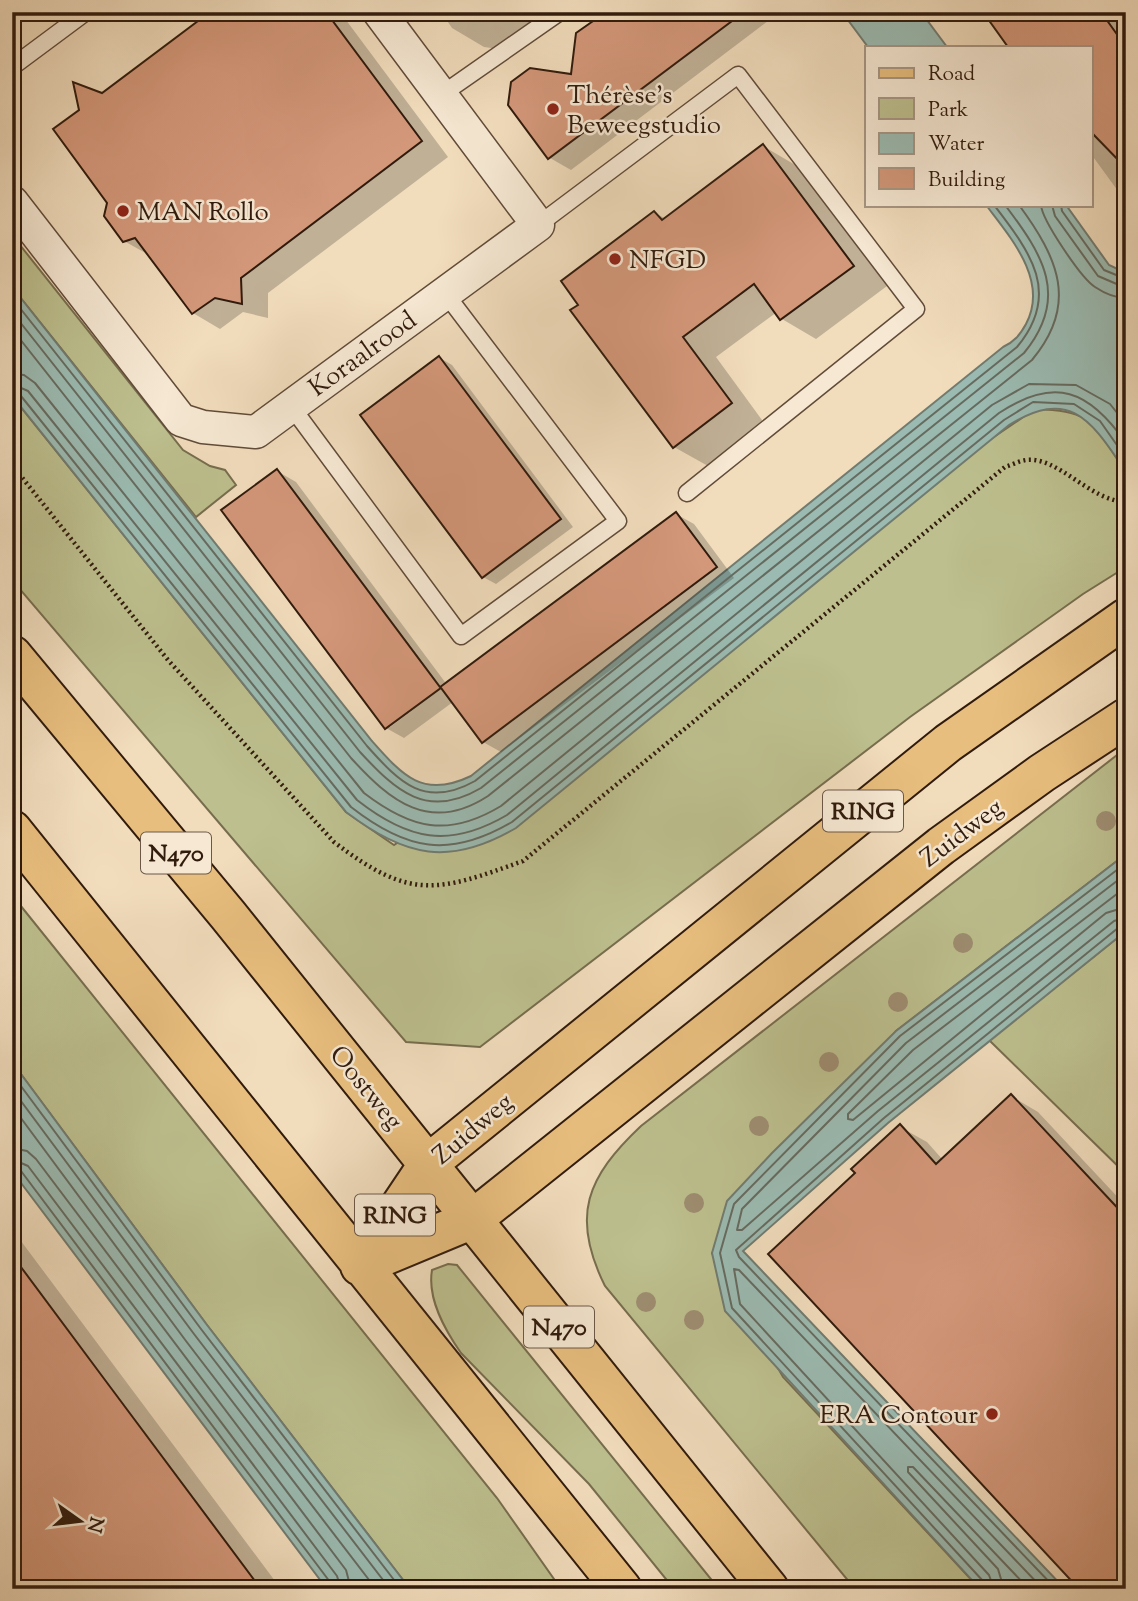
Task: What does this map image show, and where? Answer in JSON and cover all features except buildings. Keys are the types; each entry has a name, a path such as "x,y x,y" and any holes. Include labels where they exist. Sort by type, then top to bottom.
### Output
{"main road":[{"name":"Zuidweg","path":"360,1266 429,1163 939,750 1126,618"},
{"name":"Oostweg","path":"12,655 429,1163 769,1589"},
{"name":"Zuidweg","path":"360,1266 472,1219 941,846 1042,773 1126,718"},
{"path":"12,830 622,1589"}],"street":[{"path":"379,12 538,225"},
{"name":"Koraalrood","path":"12,202 181,420 203,427 256,432 538,225"}],"lane":[{"path":"12,67 86,12"},
{"path":"441,95 560,12"},
{"path":"538,225 738,75 916,309 687,493"},
{"path":"291,406 461,636 618,521 445,293"}],"path":[{"path":"12,465 168,660 334,842 359,861 404,883 438,888 470,881 523,861 1005,467 1027,460 1042,461 1099,496 1126,502"}],"green space":[{"path":"12,235 183,450 210,466 225,470 236,485 196,517 12,287"},
{"path":"12,396 346,812 394,845 1035,409 1068,412 1088,421 1096,428 1122,466 1126,466 1126,567 1083,594 910,717 480,1047 406,1042 12,580"},
{"path":"1126,748 1126,854 896,1031 712,1253 783,1377 980,1589 855,1589 605,1286 588,1239 590,1199 608,1163 641,1126"},
{"path":"12,895 497,1498 561,1589 410,1589 207,1325 12,1062"},
{"path":"1126,931 1126,1174 989,1040"},
{"path":"448,1264 457,1265 719,1589 674,1589 589,1484 461,1353 443,1324 432,1292 432,1270"}],"water":[{"path":"842,12 921,12 946,46 867,46"},
{"path":"987,206 1067,206 1109,265 1126,273 1126,466 1122,466 1087,422 1062,409 1047,409 1029,414 1009,425 516,828 470,848 449,852 428,852 408,847 388,839 346,812 12,396 12,287 372,741 404,774 415,780 440,785 454,783 471,776 1016,338 1026,324 1032,308 1033,292 1024,261"},
{"path":"1126,854 1126,931 888,1123 743,1251 1065,1589 980,1589 725,1311 712,1253 727,1201 896,1031"},
{"path":"12,1062 207,1325 410,1589 327,1589 12,1171"}],"place":[{"name":"Thérèse's Beweegstudio","path":"553,109"},
{"name":"MAN Rollo","path":"123,211"},
{"name":"NFGD","path":"615,259"},
{"name":"ERA Contour","path":"992,1414"}]}
